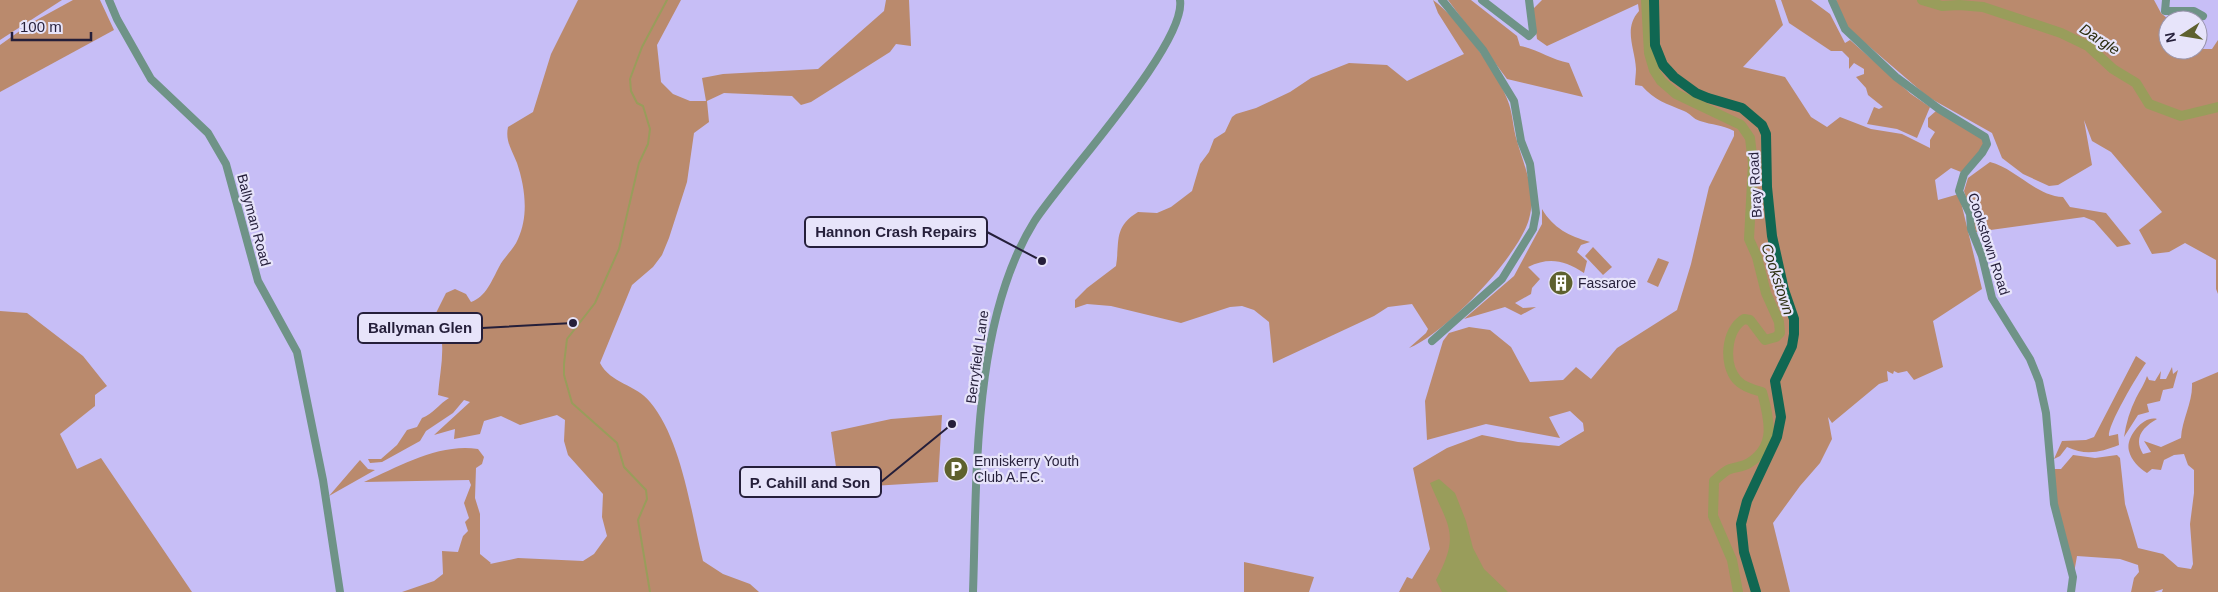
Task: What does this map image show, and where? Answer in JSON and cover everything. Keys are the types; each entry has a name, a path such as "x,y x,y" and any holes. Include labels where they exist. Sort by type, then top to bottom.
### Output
{"main road":[{"name":"Bray Road","path":"1654,0 1656,45 1663,65 1674,77 1696,93 1742,108 1762,125 1766,134 1767,187 1772,236 1784,290 1794,319 1794,334 1792,346 1775,382 1781,417 1777,436 1747,501 1741,524 1744,552 1756,592"}],"street":[{"name":"Ballyman Road","path":"109,0 116,19 148,74 208,134 226,164 258,281 297,352 324,480 340,592"},
{"name":"Berryfield Lane","path":"973,592 982,413 998,304 1014,263 1035,220 1154,64 1177,24 1180,0"},
{"path":"1432,340 1502,278 1532,229 1536,213 1530,164 1521,141 1514,101 1482,50 1442,0"},
{"path":"1482,0 1529,36 1533,32 1529,0"},
{"name":"Cookstown Road","path":"1832,0 1845,29 1896,77 1931,104 1985,137 1987,144 1982,153 1964,174 1959,191 1970,214 1971,229 1982,256 1992,298 2030,359 2039,381 2046,413 2054,504 2072,577 2071,592"}],"shaded area":[{"path":"0,0 62,0 0,40"},
{"path":"73,0 100,0 114,30 0,92 0,45 31,23"},
{"path":"578,0 681,0 657,45 661,82 673,94 690,101 706,101 702,78 723,74 818,69 884,11 886,0 909,0 911,46 896,44 890,52 811,102 801,105 792,96 724,93 707,101 709,122 694,133 687,182 669,238 662,255 653,267 632,285 600,363 610,375 645,396 661,418 678,456 703,561 723,574 750,584 759,592 402,592 434,581 443,574 442,551 458,552 463,536 468,531 465,522 469,518 464,503 471,485 469,480 364,482 420,457 449,449 478,449 484,457 482,464 476,468 475,498 480,514 480,554 490,564 518,558 583,561 594,554 607,536 602,517 603,494 568,455 564,441 565,420 557,415 520,425 501,416 484,421 480,434 454,439 455,429 434,435 470,402 464,400 453,413 426,431 420,441 382,462 370,463 368,459 381,459 397,445 407,430 417,427 422,418 449,398 438,395 442,345 439,325 435,315 446,293 455,289 466,294 471,302 481,296 488,288 501,263 518,239 524,220 525,201 520,172 508,141 508,127 533,112 551,54"},
{"path":"1433,0 1466,33 1497,78 1510,109 1531,189 1529,219 1511,253 1479,292 1442,327 1409,348 1428,329 1412,304 1388,307 1374,316 1273,363 1269,322 1254,310 1242,306 1230,307 1181,323 1111,306 1087,304 1075,308 1075,300 1087,288 1116,266 1119,236 1125,223 1138,212 1157,213 1171,207 1192,191 1200,164 1209,152 1214,139 1225,132 1232,117 1236,114 1256,108 1290,92 1311,78 1349,63 1387,65 1407,81 1464,54 1438,13"},
{"path":"1448,0 1471,0 1517,36 1520,46 1569,63 1583,97 1507,79"},
{"path":"1542,0 1775,0 1783,25 1743,67 1785,77 1811,117 1827,127 1840,117 1871,129 1902,134 1930,148 1930,140 1935,132 1928,127 1928,118 1936,111 1987,140 1974,161 1961,172 1951,168 1935,180 1938,200 1959,194 1982,289 1933,321 1943,367 1914,380 1907,371 1898,373 1894,371 1893,374 1887,371 1888,381 1879,384 1832,423 1828,417 1832,439 1820,463 1800,486 1773,523 1790,592 1399,592 1407,577 1412,579 1430,549 1413,468 1447,448 1482,435 1518,442 1559,446 1584,431 1583,423 1570,411 1549,417 1560,438 1486,424 1427,440 1425,401 1443,341 1449,333 1469,327 1490,330 1511,347 1530,382 1563,380 1576,367 1591,379 1617,348 1677,310 1691,264 1709,187 1734,136 1734,131 1698,120 1686,112 1656,98 1642,86 1635,85 1636,69 1631,32 1634,18 1639,11 1638,4 1547,46 1537,39 1533,9"},
{"path":"1781,0 1811,0 1830,14 1845,43 1850,40 1911,94 1930,107 1917,138 1897,129 1867,124 1874,107 1879,109 1883,107 1868,95 1866,88 1856,77 1864,74 1864,69 1854,63 1849,69 1849,58 1842,51 1831,51 1789,23"},
{"path":"1836,0 2154,0 2159,10 2158,60 2208,60 2208,49 2212,49 2218,40 2218,294 2216,289 2216,260 2185,243 2169,252 2152,254 2139,230 2162,212 2111,152 2092,141 2084,120 2092,165 2058,185 2049,186 2023,174 2002,158 1992,133 1928,97 1850,30 1845,23"},
{"path":"1990,162 2008,170 2044,192 2063,197 2070,207 2106,213 2131,244 2117,247 2094,221 2084,217 1976,232 1964,191 1968,178"},
{"path":"1542,209 1556,226 1575,237 1590,242 1581,245 1577,252 1587,261 1584,273 1570,265 1556,261 1543,262 1528,267 1540,279 1532,288 1531,294 1515,303 1523,308 1536,307 1521,315 1505,307 1464,319 1514,276 1542,224"},
{"path":"1593,247 1612,267 1603,275 1585,256"},
{"path":"1658,258 1669,262 1658,287 1647,282"},
{"path":"0,311 27,313 83,356 107,386 95,395 95,406 60,434 77,469 101,458 192,592 0,592"},
{"path":"2136,356 2146,363 2124,400 2110,430 2109,436 2118,434 2119,445 2093,452 2074,450 2067,447 2060,456 2054,459 2062,441 2086,440 2094,437"},
{"path":"2172,367 2173,374 2178,370 2173,388 2163,390 2160,401 2147,404 2149,412 2138,415 2124,437 2132,407 2147,376 2149,380 2155,381 2161,371 2160,379 2166,379"},
{"path":"2218,372 2218,592 2162,592 2163,589 2154,592 2131,592 2134,578 2139,572 2138,565 2120,559 2077,556 2074,573 2056,498 2053,469 2061,469 2073,455 2095,458 2117,455 2120,458 2125,504 2138,548 2163,554 2178,567 2191,569 2193,564 2190,524 2194,493 2194,470 2188,465 2184,454 2174,455 2164,460 2161,470 2152,469 2147,473 2133,461 2128,446 2136,429 2146,420 2152,419 2157,419 2144,429 2139,438 2143,454 2151,452 2144,441 2161,447 2181,438 2191,397 2192,383"},
{"path":"942,415 938,482 839,488 831,432 891,419"},
{"path":"360,460 368,469 375,470 329,496"},
{"path":"1439,479 1455,493 1466,521 1473,548 1484,569 1508,592 1442,592 1436,580 1444,564 1450,540 1446,521 1430,483"},
{"path":"1244,562 1314,577 1309,592 1244,592"}],"waterway":[{"path":"650,592 638,520 647,499 646,490 624,467 617,443 572,403 564,375 564,364 567,339 595,303 619,249 639,163 648,144 650,129 643,106 637,103 631,91 630,79 642,47 667,0"},
{"name":"Cookstown","path":"1646,0 1649,53 1654,70 1661,81 1676,94 1741,125 1750,138 1753,163 1749,239 1757,257 1766,293 1779,322 1780,333 1776,337 1765,340 1750,320 1744,319 1733,331 1728,348 1730,365 1737,380 1742,385 1762,392 1769,431 1764,449 1758,456 1747,464 1728,470 1714,481 1713,516 1732,560 1738,592"},
{"name":"Dargle","path":"1922,0 1942,6 1983,7 2061,33 2088,46 2113,69 2136,83 2149,104 2181,116 2218,107"}],"place":[{"name":"Hannon Crash Repairs","path":"1042,261"},
{"name":"Fassaroe","path":"1561,283"},
{"name":"Ballyman Glen","path":"573,323"},
{"name":"P. Cahill and Son","path":"952,424"},
{"name":"Enniskerry Youth Club A.F.C.","path":"956,469"}]}
